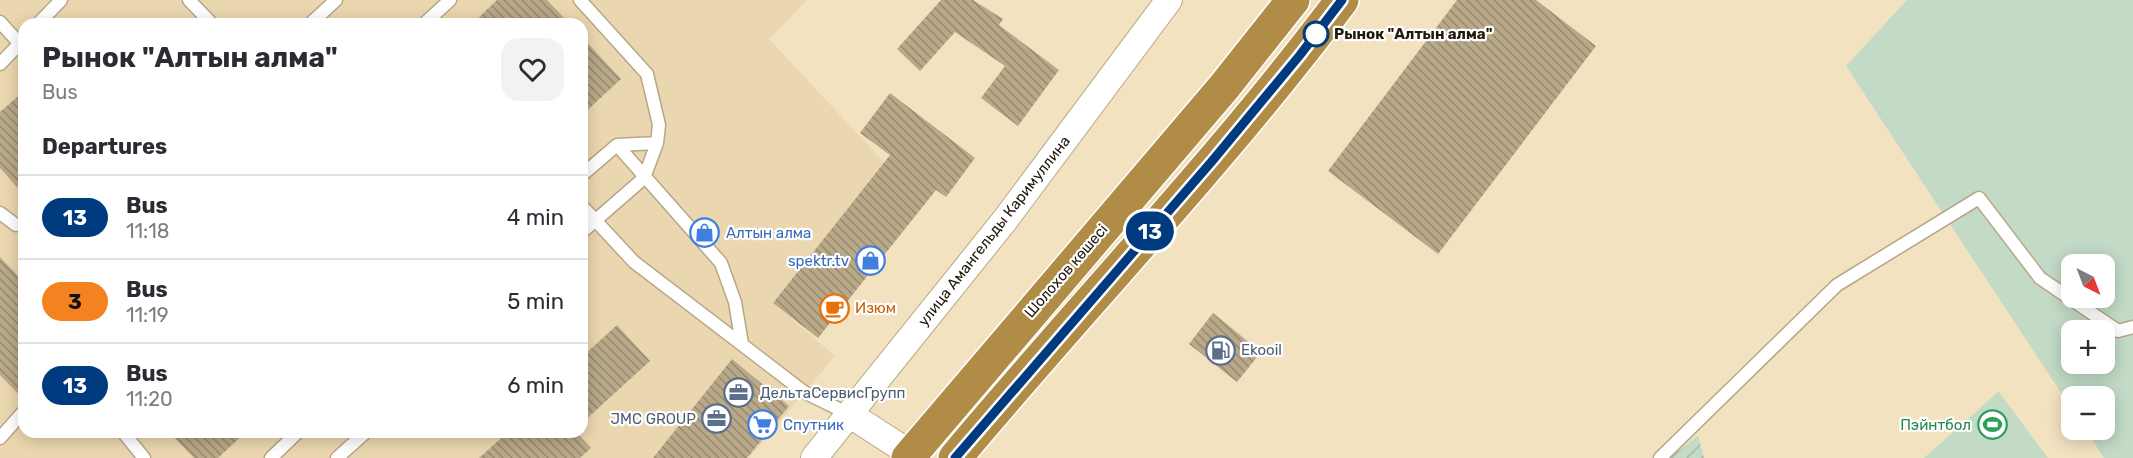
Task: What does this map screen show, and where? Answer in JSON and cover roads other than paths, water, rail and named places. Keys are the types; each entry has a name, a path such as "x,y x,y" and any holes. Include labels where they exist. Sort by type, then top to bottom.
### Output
{"highway":[{"name":"Шолохов көшесі","path":"912,457 1224,87 1293,0"},
{"path":"955,458 1213,160 1300,55 1342,0"}],"street":[{"name":"улица Амангельды Каримуллина","path":"814,458 1005,220 1169,0"},
{"path":"849,414 912,457"}],"lane":[{"path":"44,18 61,0"},
{"path":"189,0 206,18"},
{"path":"316,18 336,0"},
{"path":"430,18 450,0"},
{"path":"580,0 647,74 659,125 657,143 644,178 588,226"},
{"path":"0,22 18,38"},
{"path":"0,64 18,45"},
{"path":"588,170 617,145 657,143"},
{"path":"617,145 721,263 735,302 742,344"},
{"path":"1660,458 1837,285 1979,198 2040,278 2118,331 2133,327"},
{"path":"0,213 16,225"},
{"path":"588,214 634,262 804,392 849,414"},
{"path":"0,438 18,418"},
{"path":"128,438 144,458"},
{"path":"271,458 292,438"},
{"path":"337,458 359,438"}],"place":[{"name":"Рынок \"Алтын алма\"","path":"1316,34"},
{"name":"Алтын алма","path":"705,233"},
{"name":"spektr.tv","path":"870,261"},
{"name":"Изюм","path":"834,308"},
{"name":"Ekooil","path":"1220,350"},
{"name":"ДельтаСервисГрупп","path":"739,393"},
{"name":"JMC GROUP","path":"717,419"},
{"name":"Спутник","path":"762,425"},
{"name":"Пэйнтбол","path":"1992,425"}]}
